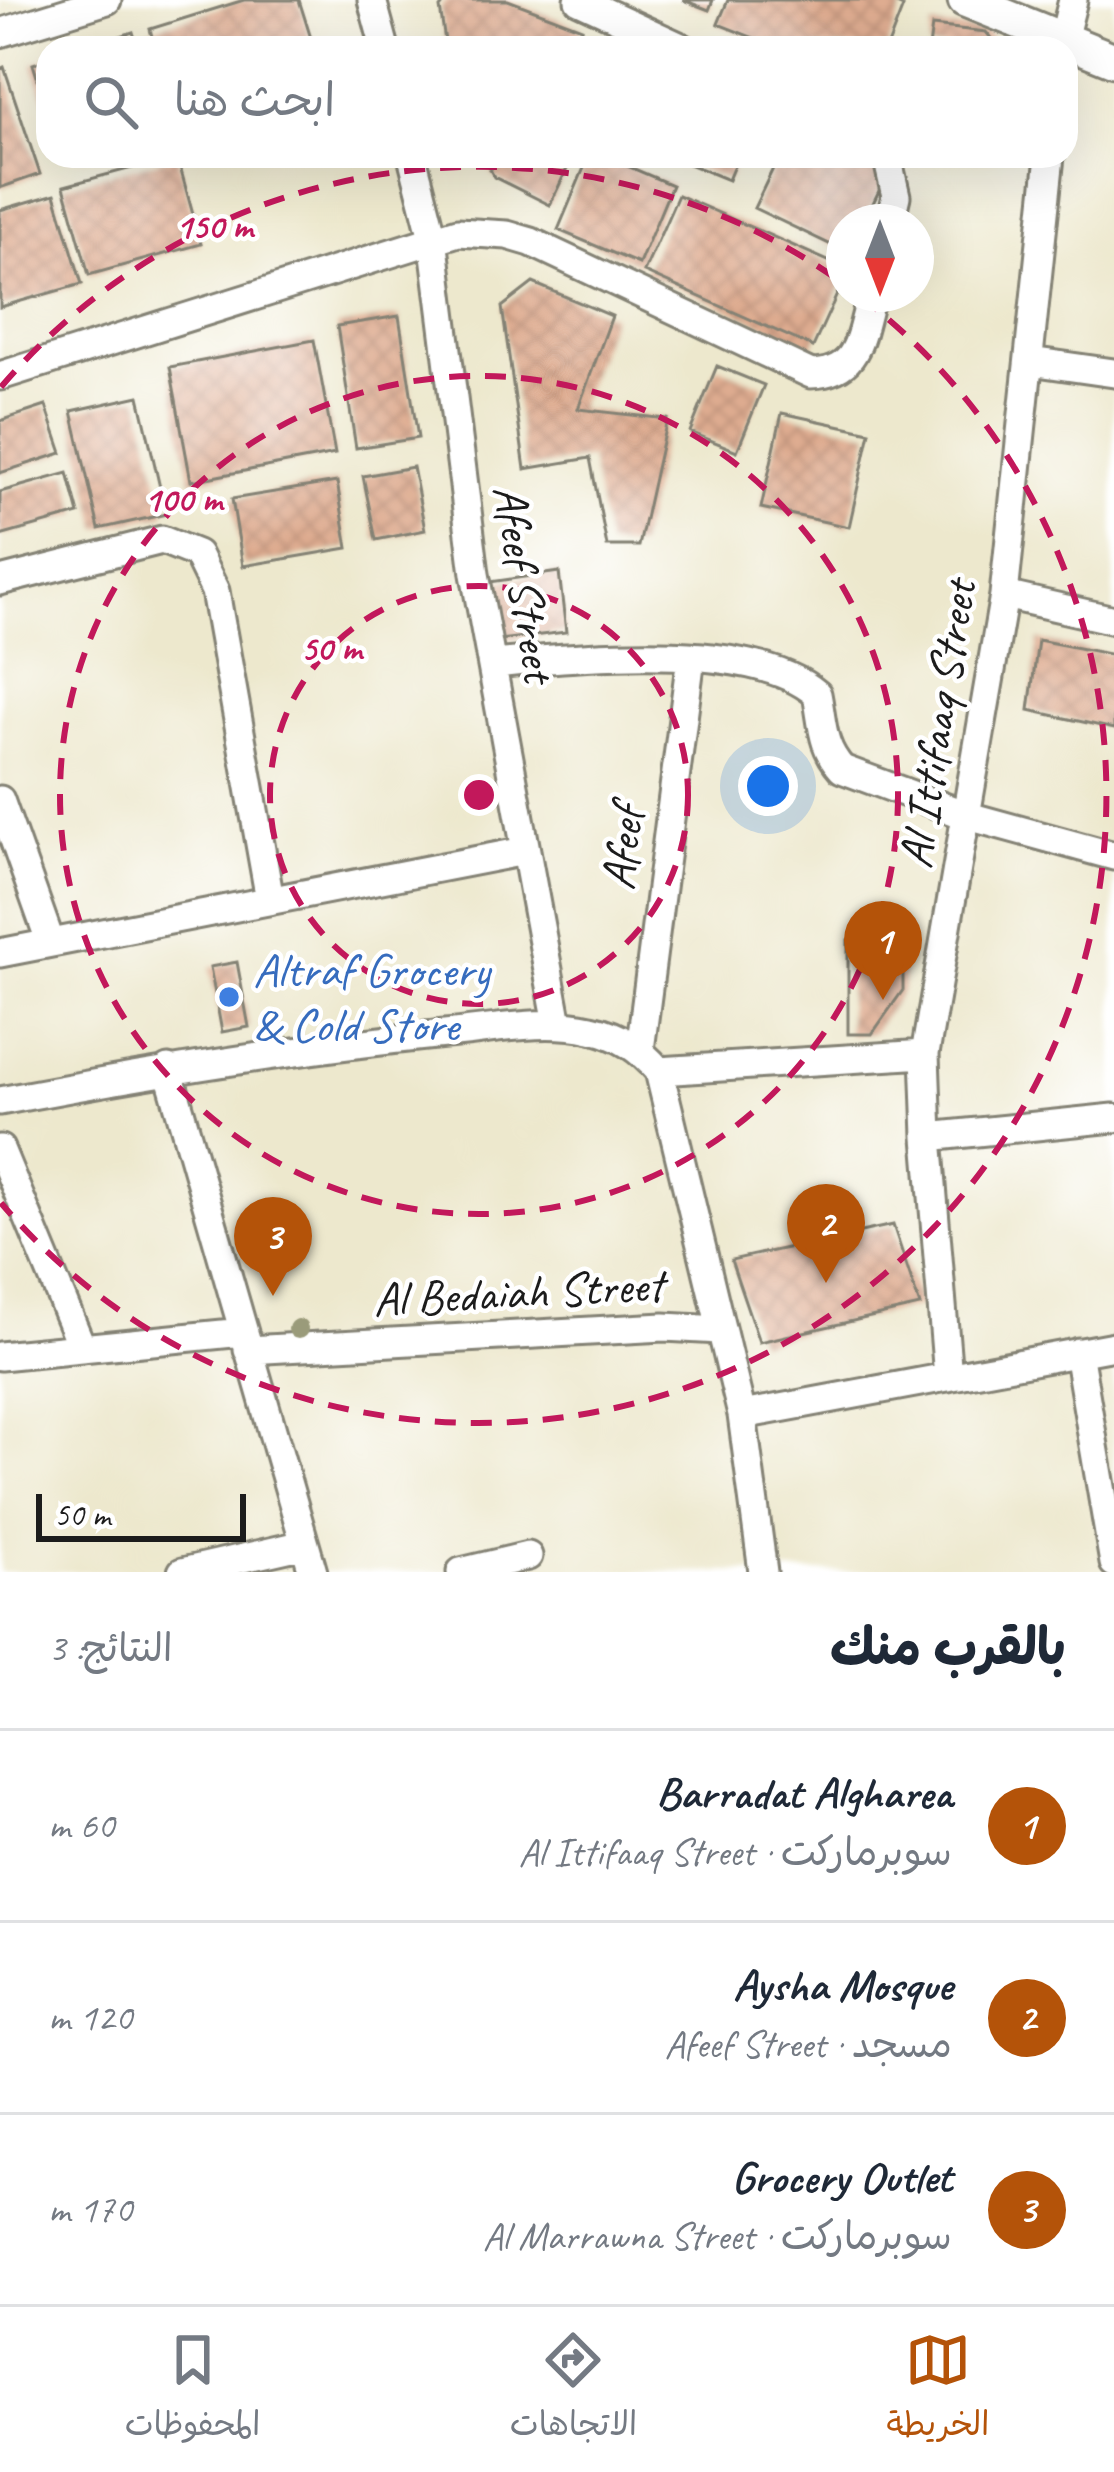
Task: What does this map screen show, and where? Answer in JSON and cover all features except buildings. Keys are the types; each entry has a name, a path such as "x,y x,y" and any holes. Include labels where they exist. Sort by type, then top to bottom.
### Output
{"street":[{"path":"0,33 107,0"},
{"path":"373,0 382,36"},
{"path":"579,0 657,36"},
{"path":"965,0 1042,36"},
{"path":"1063,36 1073,0"},
{"path":"1078,50 1114,60"},
{"name":"Afeef Street","path":"415,168 433,238 475,574 558,1024"},
{"path":"890,168 894,204"},
{"name":"Al Ittifaaq Street","path":"948,1377 928,1137 926,1054 1004,595 1049,168"},
{"path":"0,376 433,238 483,232 531,242 811,374 836,374 850,361 866,312"},
{"path":"1030,362 1114,373"},
{"path":"0,581 162,541 197,554 215,591 270,899"},
{"path":"1004,595 1114,620"},
{"path":"492,664 625,654 692,657 758,668 802,682 817,694 822,736 828,754 842,769 968,817 1114,856"},
{"name":"Afeef","path":"650,1061 692,657"},
{"path":"0,800 50,941"},
{"path":"0,953 525,851"},
{"path":"0,1101 169,1069 558,1024 604,1032 650,1061 926,1054"},
{"path":"650,1061 742,1415 764,1572"},
{"path":"169,1069 309,1558 182,1572"},
{"path":"928,1137 1114,1118"},
{"path":"0,1150 82,1348"},
{"name":"Al Bedaiah Street","path":"0,1356 246,1341 664,1327 721,1330"},
{"path":"742,1415 1114,1346"},
{"path":"1078,1352 1114,1563"},
{"path":"461,1572 528,1556"}],"place":[{"name":"Altraf Grocery & Cold Store","path":"229,997"},
{"name":"Barradat Algharea","path":"883,1000"},
{"name":"Aysha Mosque","path":"826,1283"},
{"name":"Grocery Outlet","path":"273,1296"}]}
